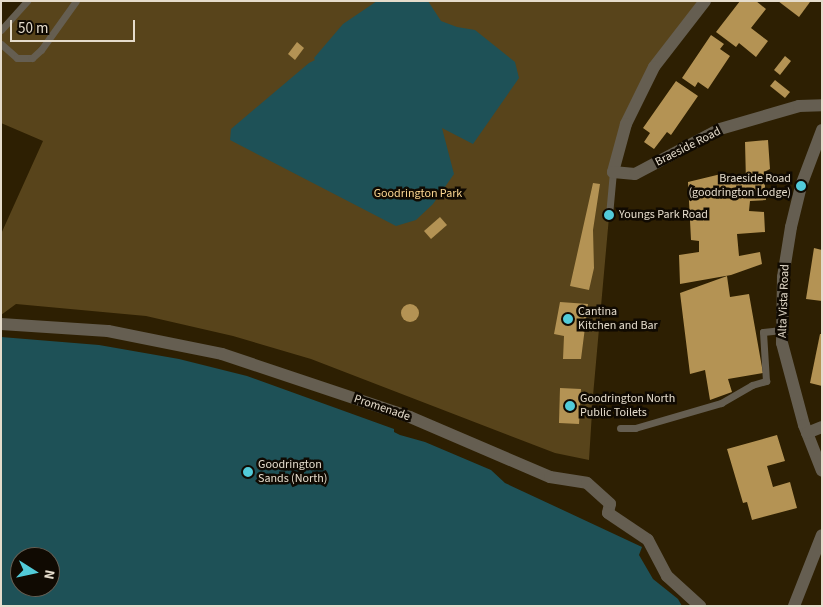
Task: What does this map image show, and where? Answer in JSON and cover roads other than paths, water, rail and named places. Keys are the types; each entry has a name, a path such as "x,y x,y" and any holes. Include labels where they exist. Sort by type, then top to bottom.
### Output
{"street":[{"path":"613,172 626,124 654,67 705,1"},
{"name":"Braeside Road","path":"613,172 635,174 720,129 799,106 822,105"},
{"name":"Alta Vista Road","path":"822,130 802,186 791,227 783,277 782,330 782,343 808,433 822,471"},
{"name":"Promenade","path":"1,324 108,331 222,354 410,417 550,477 587,483 610,504 608,513 648,540 667,576 700,606"},
{"path":"808,433 822,426"},
{"path":"794,606 817,565 822,535"}],"lane":[{"path":"1,30 27,1"},
{"path":"1,44 18,58 32,58 41,50 76,1"},
{"path":"609,215 613,172"},
{"path":"620,428 635,428 721,403 752,384 766,381 763,332 782,330"}],"water":[{"path":"377,1 428,1 441,21 457,27 475,30 515,62 519,78 473,144 442,128 454,174 433,204 416,220 396,226 230,140 231,129 315,60 314,58 343,24"},
{"name":"Goodrington Sands (North)","path":"1,337 99,345 179,359 247,376 394,429 394,432 400,435 425,442 491,470 505,483 642,547 639,555 653,579 678,599 682,606 1,606"}],"place":[{"name":"Braeside Road (goodrington Lodge)","path":"801,186"},
{"name":"Youngs Park Road","path":"609,215"},
{"name":"Cantina Kitchen and Bar","path":"568,319"},
{"name":"Goodrington North Public Toilets","path":"570,406"},
{"name":"Goodrington Sands (North)","path":"248,472"}],"park label":[{"name":"Goodrington Park","path":"418,194"}]}
